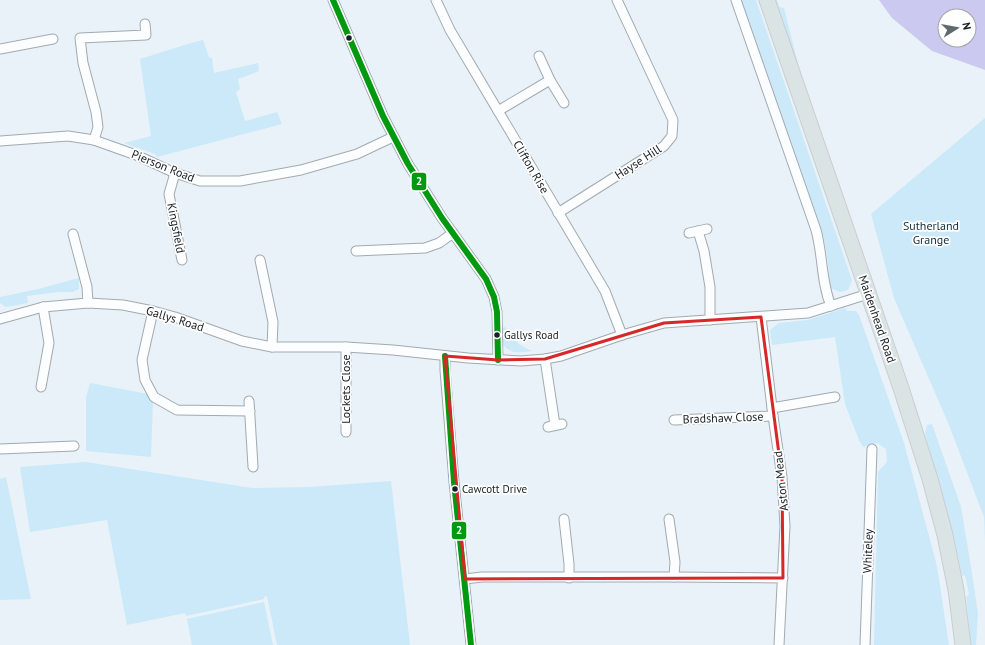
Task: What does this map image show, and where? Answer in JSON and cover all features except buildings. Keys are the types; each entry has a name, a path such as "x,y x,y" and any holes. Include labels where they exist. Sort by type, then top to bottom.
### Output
{"main road":[{"name":"Maidenhead Road","path":"767,0 901,388 930,479 945,535 956,590 963,645"}],"street":[{"path":"333,0 393,137 408,164 453,233 486,279 494,297 498,360"},
{"name":"Clifton Rise","path":"436,0 450,30 605,292 622,335"},
{"name":"Hayse Hill","path":"558,212 664,146 672,136 673,120 617,0"},
{"path":"736,0 816,230 821,252 826,293 831,306"},
{"path":"94,140 98,127 96,112 87,62 80,38 146,35 145,24"},
{"path":"0,49 47,38"},
{"path":"539,56 550,80 564,103"},
{"path":"498,111 550,80"},
{"name":"Pierson Road","path":"0,141 68,136 94,140 136,155 174,173 200,181 240,181 301,170 357,154 393,137"},
{"name":"Kingsfield","path":"174,173 169,194 182,260"},
{"path":"689,233 703,230 704,251 710,286 710,320"},
{"path":"356,252 368,255 425,248 439,243 453,233"},
{"path":"73,235 87,286 88,304"},
{"path":"260,260 273,322 272,347"},
{"name":"Gallys Road","path":"0,319 43,307 88,304 123,305 175,317 242,342 272,347 346,347 521,361 561,356 622,335 664,323 808,313 868,294"},
{"path":"41,387 49,343 43,307"},
{"path":"153,311 142,360 145,380 154,398 176,410 250,411"},
{"name":"Aston Mead","path":"761,317 772,412 782,477 785,526 779,645"},
{"name":"Lockets Close","path":"346,347 346,432"},
{"path":"445,356 454,482 472,645"},
{"path":"545,359 555,425"},
{"name":"Bradshaw Close","path":"674,420 772,412 821,396 835,397"},
{"path":"249,401 249,453 252,467"},
{"path":"0,449 74,446"},
{"name":"Whiteley","path":"865,645 874,454"},
{"path":"564,519 569,578"},
{"path":"669,519 675,562 674,577"},
{"path":"465,579 482,577 782,578"}],"highlighted area":[{"path":"761,317 782,477 783,578 465,579 445,356 498,360 545,359 664,323"}],"green space":[{"path":"741,0 756,0 852,280 848,290 840,292 830,288 824,238"},
{"path":"775,0 777,0 779,7 784,8 801,76"},
{"path":"203,40 209,57 212,58 214,73 258,63 259,71 238,79 240,89 236,92 245,121 277,112 282,124 157,157 155,154 124,143 151,136 140,59"},
{"name":"Sutherland Grange","path":"985,118 985,540 984,517 949,425 894,298 871,214"},
{"path":"79,278 79,289 73,292 58,292 27,296 28,303 6,307 0,303 0,297"},
{"path":"845,308 847,311 856,311 859,315 904,443 937,566 949,645 874,645 878,472 887,462 886,449 877,443 863,447 859,440 845,404 835,337 772,345 770,330 779,323 808,320"},
{"path":"505,327 517,342 533,351 513,352 503,345 502,328"},
{"path":"90,383 148,394 153,400 151,457 86,451 86,397"},
{"path":"932,424 961,507 978,614 976,645 971,645 966,597 969,594 965,575 962,576 955,542 925,434 927,425"},
{"path":"86,462 252,488 310,487 391,481 410,645 277,645 267,596 264,597 264,599 186,616 185,613 127,625 107,520 30,532 20,467"},
{"path":"6,477 31,599 0,600 0,479"},
{"path":"264,602 273,645 192,645 187,619"}],"shaded area":[{"path":"879,0 985,0 985,70 932,51 892,18"}],"transit line":[{"name":"2","path":"333,0 383,116 408,164 442,218 486,279 494,297 497,312 498,360"},
{"name":"2","path":"445,356 454,482 471,645"}],"place":[{"name":"Gallys Road","path":"497,335"},
{"name":"Cawcott Drive","path":"455,489"}]}
